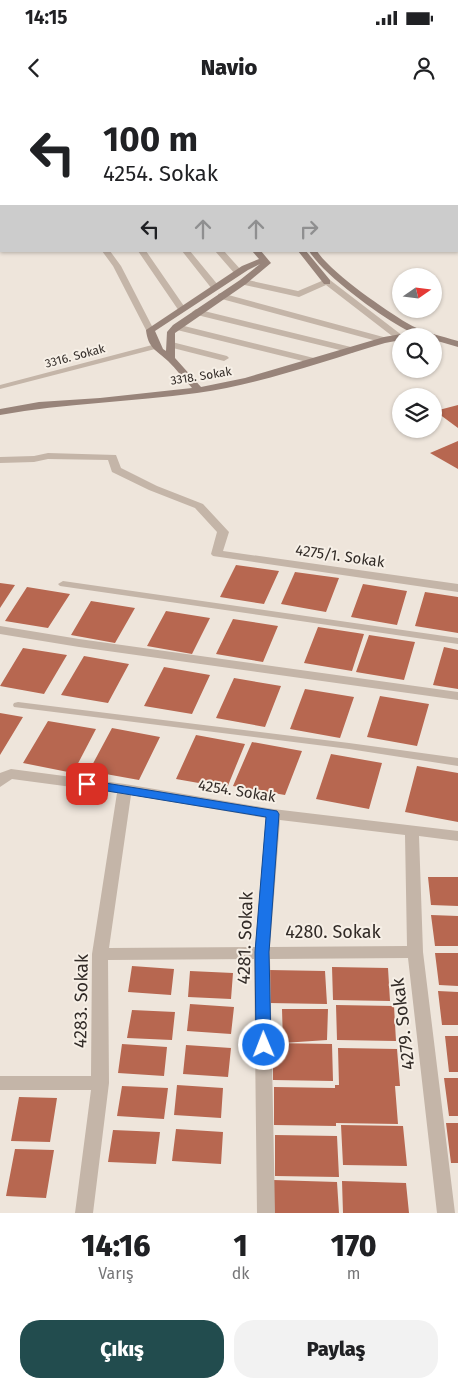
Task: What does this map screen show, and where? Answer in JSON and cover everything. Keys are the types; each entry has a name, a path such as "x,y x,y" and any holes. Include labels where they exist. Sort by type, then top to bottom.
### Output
{"street":[{"path":"107,252 117,266 150,330 159,352 170,358 199,390"},
{"path":"143,252 182,309"},
{"path":"187,252 216,287"},
{"path":"220,252 238,272"},
{"path":"170,358 172,346 171,332 196,312 267,263 257,252"},
{"path":"303,252 327,282 392,331"},
{"path":"314,252 318,259 342,281 410,328"},
{"path":"150,330 238,272 263,260"},
{"path":"242,282 299,294 327,282"},
{"path":"221,296 384,340"},
{"path":"196,312 352,350"},
{"path":"176,327 315,361"},
{"name":"3318. Sokak","path":"0,412 39,405 100,401 199,390 247,380 392,338"},
{"path":"442,339 458,344"},
{"path":"172,346 224,358"},
{"name":"4275/1. Sokak","path":"0,460 34,460 48,456 112,457 116,470 153,488 199,506 223,532 218,554 458,588"},
{"path":"0,630 79,643 458,696"},
{"name":"4254. Sokak","path":"6,778 125,790 273,814 458,836"},
{"name":"4283. Sokak","path":"84,1213 100,1082 100,954 125,790"},
{"name":"4281. Sokak","path":"266,1213 262,952 273,814"},
{"name":"4279. Sokak","path":"412,830 415,952 446,1213"},
{"name":"4280. Sokak","path":"100,954 415,952"},
{"path":"0,1084 100,1082"}],"lane":[{"name":"3316. Sokak","path":"0,387 156,346"},
{"path":"63,584 458,641"},
{"path":"18,705 349,746 458,762"}],"building":[{"path":"458,405 458,428 442,416 442,409"},
{"path":"458,441 458,469 430,453"},
{"path":"236,565 279,571 264,604 220,597"},
{"path":"295,572 339,578 326,612 281,604"},
{"path":"0,583 15,585 0,608"},
{"path":"363,584 407,591 397,625 351,617"},
{"path":"27,587 70,594 48,628 5,621"},
{"path":"425,592 458,597 458,633 415,626"},
{"path":"91,601 135,608 115,643 71,635"},
{"path":"166,611 210,618 192,654 147,646"},
{"path":"233,619 278,626 263,662 216,654"},
{"path":"318,627 364,634 352,671 304,663"},
{"path":"369,635 415,642 404,680 356,672"},
{"path":"444,647 458,650 458,689 433,685"},
{"path":"23,648 67,655 44,694 0,686"},
{"path":"84,656 129,664 108,703 61,695"},
{"path":"164,667 210,675 192,714 144,706"},
{"path":"234,678 281,686 265,727 216,718"},
{"path":"305,689 354,697 340,738 290,729"},
{"path":"380,696 429,704 417,746 367,737"},
{"path":"0,713 23,717 0,755"},
{"path":"48,721 96,729 73,773 23,763"},
{"path":"112,728 160,737 139,780 89,771"},
{"path":"196,735 245,744 227,788 176,779"},
{"path":"252,742 302,751 285,795 233,786"},
{"path":"331,754 382,763 369,809 316,799"},
{"path":"417,766 458,773 458,822 405,812"},
{"path":"428,877 458,877 458,906 431,905"},
{"path":"431,915 458,916 458,946 435,946"},
{"path":"435,953 458,953 458,986 439,985"},
{"path":"132,966 174,969 171,995 128,992"},
{"path":"332,967 388,968 390,1001 333,1000"},
{"path":"269,970 325,971 327,1004 269,1003"},
{"path":"190,971 233,973 231,999 188,997"},
{"path":"438,991 458,992 458,1025 442,1025"},
{"path":"190,1004 234,1007 231,1034 187,1031"},
{"path":"336,1005 394,1006 396,1041 337,1040"},
{"path":"282,1009 328,1009 327,1040 283,1043"},
{"path":"132,1010 175,1012 172,1040 127,1038"},
{"path":"445,1036 458,1036 458,1072 449,1072"},
{"path":"273,1043 332,1044 333,1081 273,1080"},
{"path":"122,1044 167,1047 164,1076 118,1073"},
{"path":"186,1045 231,1048 228,1077 183,1074"},
{"path":"338,1048 397,1049 400,1086 395,1086 398,1124 274,1125 274,1087 335,1088 335,1085 339,1085"},
{"path":"444,1078 458,1078 458,1116 449,1116"},
{"path":"177,1085 223,1088 221,1118 174,1115"},
{"path":"122,1086 168,1088 164,1119 117,1116"},
{"path":"19,1097 57,1098 50,1142 11,1141"},
{"path":"446,1123 458,1123 458,1163 451,1163"},
{"path":"341,1125 403,1126 407,1166 343,1165"},
{"path":"176,1129 223,1132 221,1164 172,1161"},
{"path":"113,1130 160,1132 156,1164 108,1162"},
{"path":"275,1135 337,1136 339,1177 275,1176"},
{"path":"15,1149 54,1150 46,1198 6,1196"},
{"path":"273,1180 337,1182 339,1213 273,1213"},
{"path":"342,1181 406,1183 409,1213 343,1213"}],"route":[{"path":"87,784 273,814 262,952 264,1045"}]}
